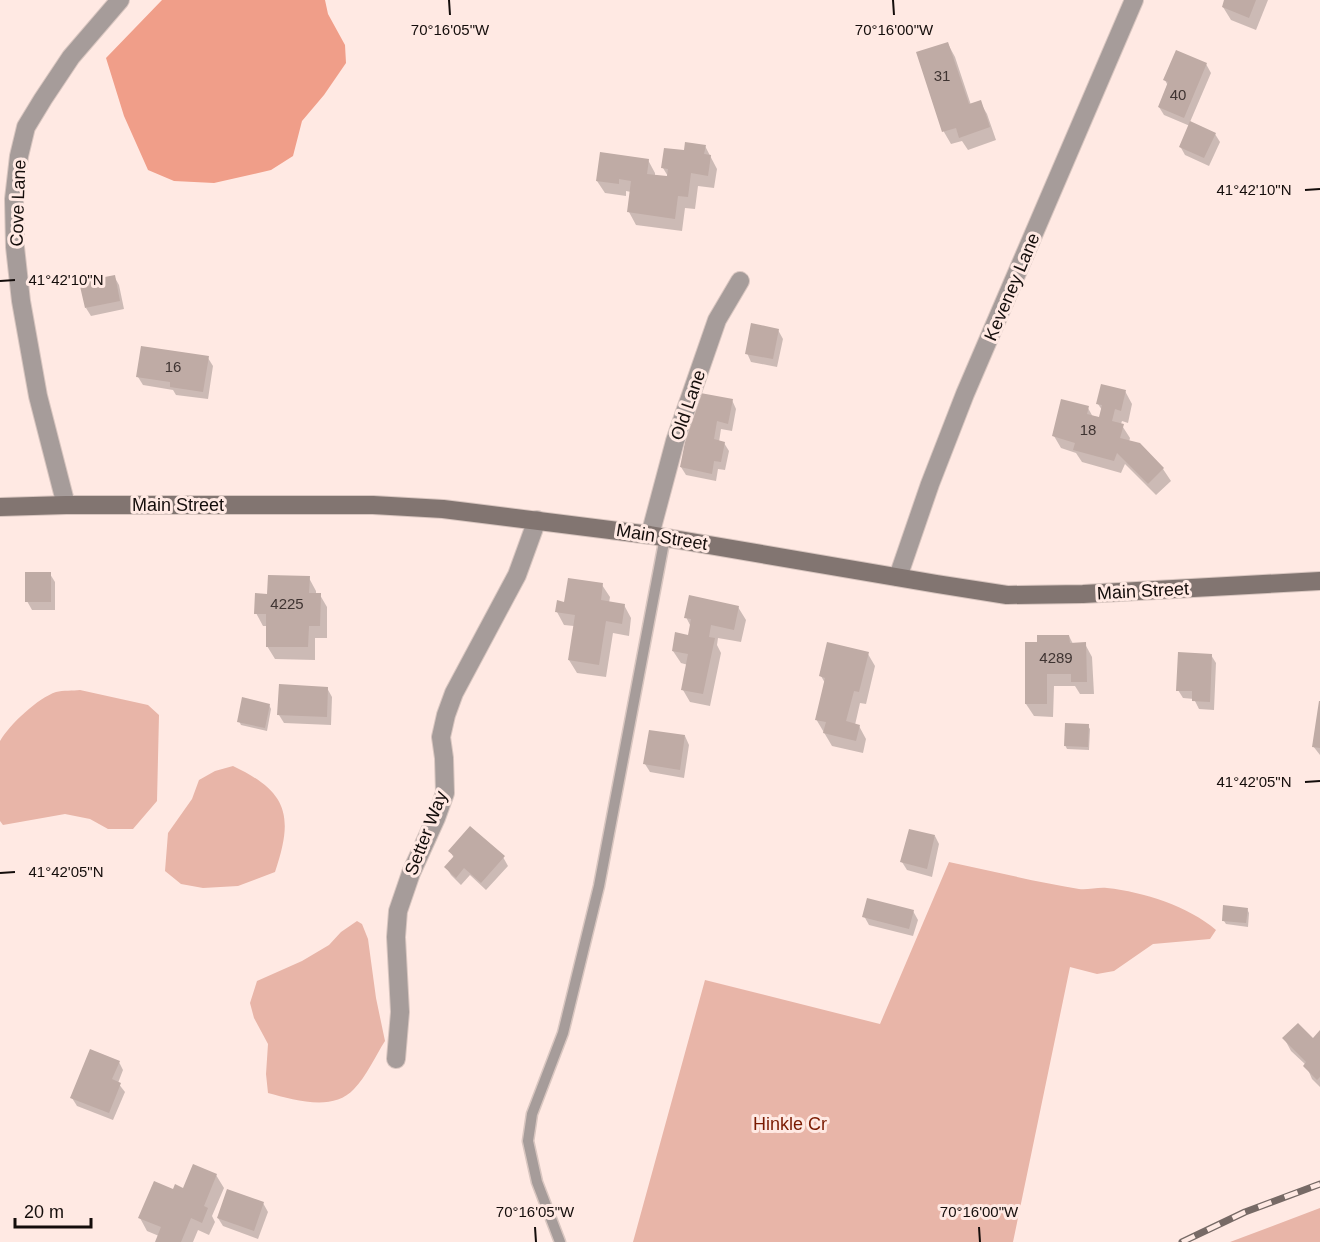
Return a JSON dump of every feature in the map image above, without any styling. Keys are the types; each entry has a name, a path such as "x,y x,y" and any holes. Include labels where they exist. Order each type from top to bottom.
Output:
{"main road":[{"name":"Main Street","path":"0,507 373,505 443,509 657,536 1007,595 1320,581"}],"street":[{"name":"Cove Lane","path":"66,505 38,396 21,301 15,247 14,199 19,156 26,127 71,57 120,0"},
{"name":"Keveney Lane","path":"898,578 930,484 965,394 1134,0"},
{"name":"Old Lane","path":"657,536 675,441 717,320 740,281"},
{"name":"Setter Way","path":"396,1059 400,1012 396,937 398,911 444,793 444,758 441,737 446,715 454,693 518,575 537,520"}],"lane":[{"path":"560,1242 537,1182 528,1141 532,1114 564,1033 599,886 657,536"}],"green space":[{"path":"80,690 148,705 159,715 157,801 133,829 108,829 90,819 65,814 3,825 0,821 0,741 17,720 41,700 56,692"},
{"path":"233,766 265,786 282,808 285,821 284,835 275,872 238,886 203,888 181,884 165,871 168,833 192,799 199,780 215,771"},
{"name":"Hinkle Cr","path":"949,862 1079,889 1107,888 1136,893 1179,907 1205,921 1216,930 1210,939 1153,944 1114,971 1097,974 1070,967 1013,1242 633,1242 705,980 880,1024"},
{"path":"357,921 362,924 368,939 376,998 385,1041 354,1089 336,1100 302,1101 268,1093 266,1074 268,1044 254,1018 250,1003 257,981 302,961 329,945 341,932"},
{"path":"1320,1208 1320,1242 1230,1242"}],"shaded area":[{"path":"162,0 325,0 328,14 345,45 346,63 324,95 302,121 293,156 271,170 214,183 174,181 148,170 124,116 106,58"}],"building":[{"path":"1224,0 1256,0 1249,18 1222,7"},
{"path":"948,42 969,104 981,100 990,127 959,138 956,128 942,132 916,52"},
{"path":"1176,50 1207,63 1184,118 1158,107 1168,82 1163,80"},
{"path":"1190,121 1216,133 1204,158 1179,147"},
{"path":"685,142 706,145 704,154 711,155 708,176 691,173 688,197 678,196 675,219 627,212 631,181 619,179 619,184 596,181 600,152 649,159 647,174 667,176 668,169 661,168 664,148 684,150"},
{"path":"115,275 120,301 85,308 79,282"},
{"path":"751,323 779,329 773,359 745,354"},
{"path":"141,346 209,356 203,392 170,387 170,382 136,377"},
{"path":"1101,384 1126,390 1121,411 1115,409 1112,421 1124,424 1120,438 1140,443 1164,468 1148,484 1117,453 1114,461 1073,450 1075,443 1052,436 1061,399 1089,406 1087,414 1099,417 1102,405 1096,404"},
{"path":"695,392 733,399 728,424 717,421 714,439 725,442 721,462 714,461 712,474 680,467"},
{"path":"25,572 51,572 51,602 25,602"},
{"path":"268,575 310,576 309,593 321,593 320,626 309,626 308,647 266,647 266,614 254,614 255,593 267,594"},
{"path":"568,578 603,583 601,600 625,604 622,624 606,621 599,665 568,660 575,615 555,612 557,600 564,602"},
{"path":"689,595 739,606 734,630 711,625 709,637 715,638 703,694 681,690 688,654 672,651 675,632 688,635 691,619 684,618"},
{"path":"1037,635 1069,635 1070,643 1086,642 1087,682 1071,682 1071,674 1047,674 1047,704 1025,704 1025,642 1037,642"},
{"path":"827,642 869,652 859,692 854,691 846,721 860,725 856,741 823,733 826,722 815,720 825,678 819,676"},
{"path":"1178,652 1212,654 1210,702 1192,701 1192,691 1176,691"},
{"path":"279,684 328,687 327,717 277,715"},
{"path":"242,697 270,704 265,728 237,722"},
{"path":"1320,701 1320,748 1312,747"},
{"path":"1065,723 1089,724 1088,747 1064,746"},
{"path":"649,730 685,735 680,770 643,764"},
{"path":"470,826 505,856 481,883 464,868 456,878 444,867 454,856 448,851"},
{"path":"909,829 935,835 927,869 900,862"},
{"path":"867,898 914,910 909,929 862,917"},
{"path":"1223,905 1248,908 1246,923 1222,921"},
{"path":"1298,1023 1313,1038 1320,1030 1320,1077 1317,1080 1303,1066 1306,1062 1282,1038"},
{"path":"90,1049 120,1061 112,1079 121,1083 109,1113 70,1098"},
{"path":"193,1164 217,1174 204,1206 208,1208 202,1223 191,1218 181,1242 155,1242 161,1227 138,1218 154,1181 173,1189 175,1184 183,1188"},
{"path":"227,1189 264,1202 254,1231 217,1218"}],"railway":[{"path":"1182,1242 1245,1212 1320,1184"}]}
